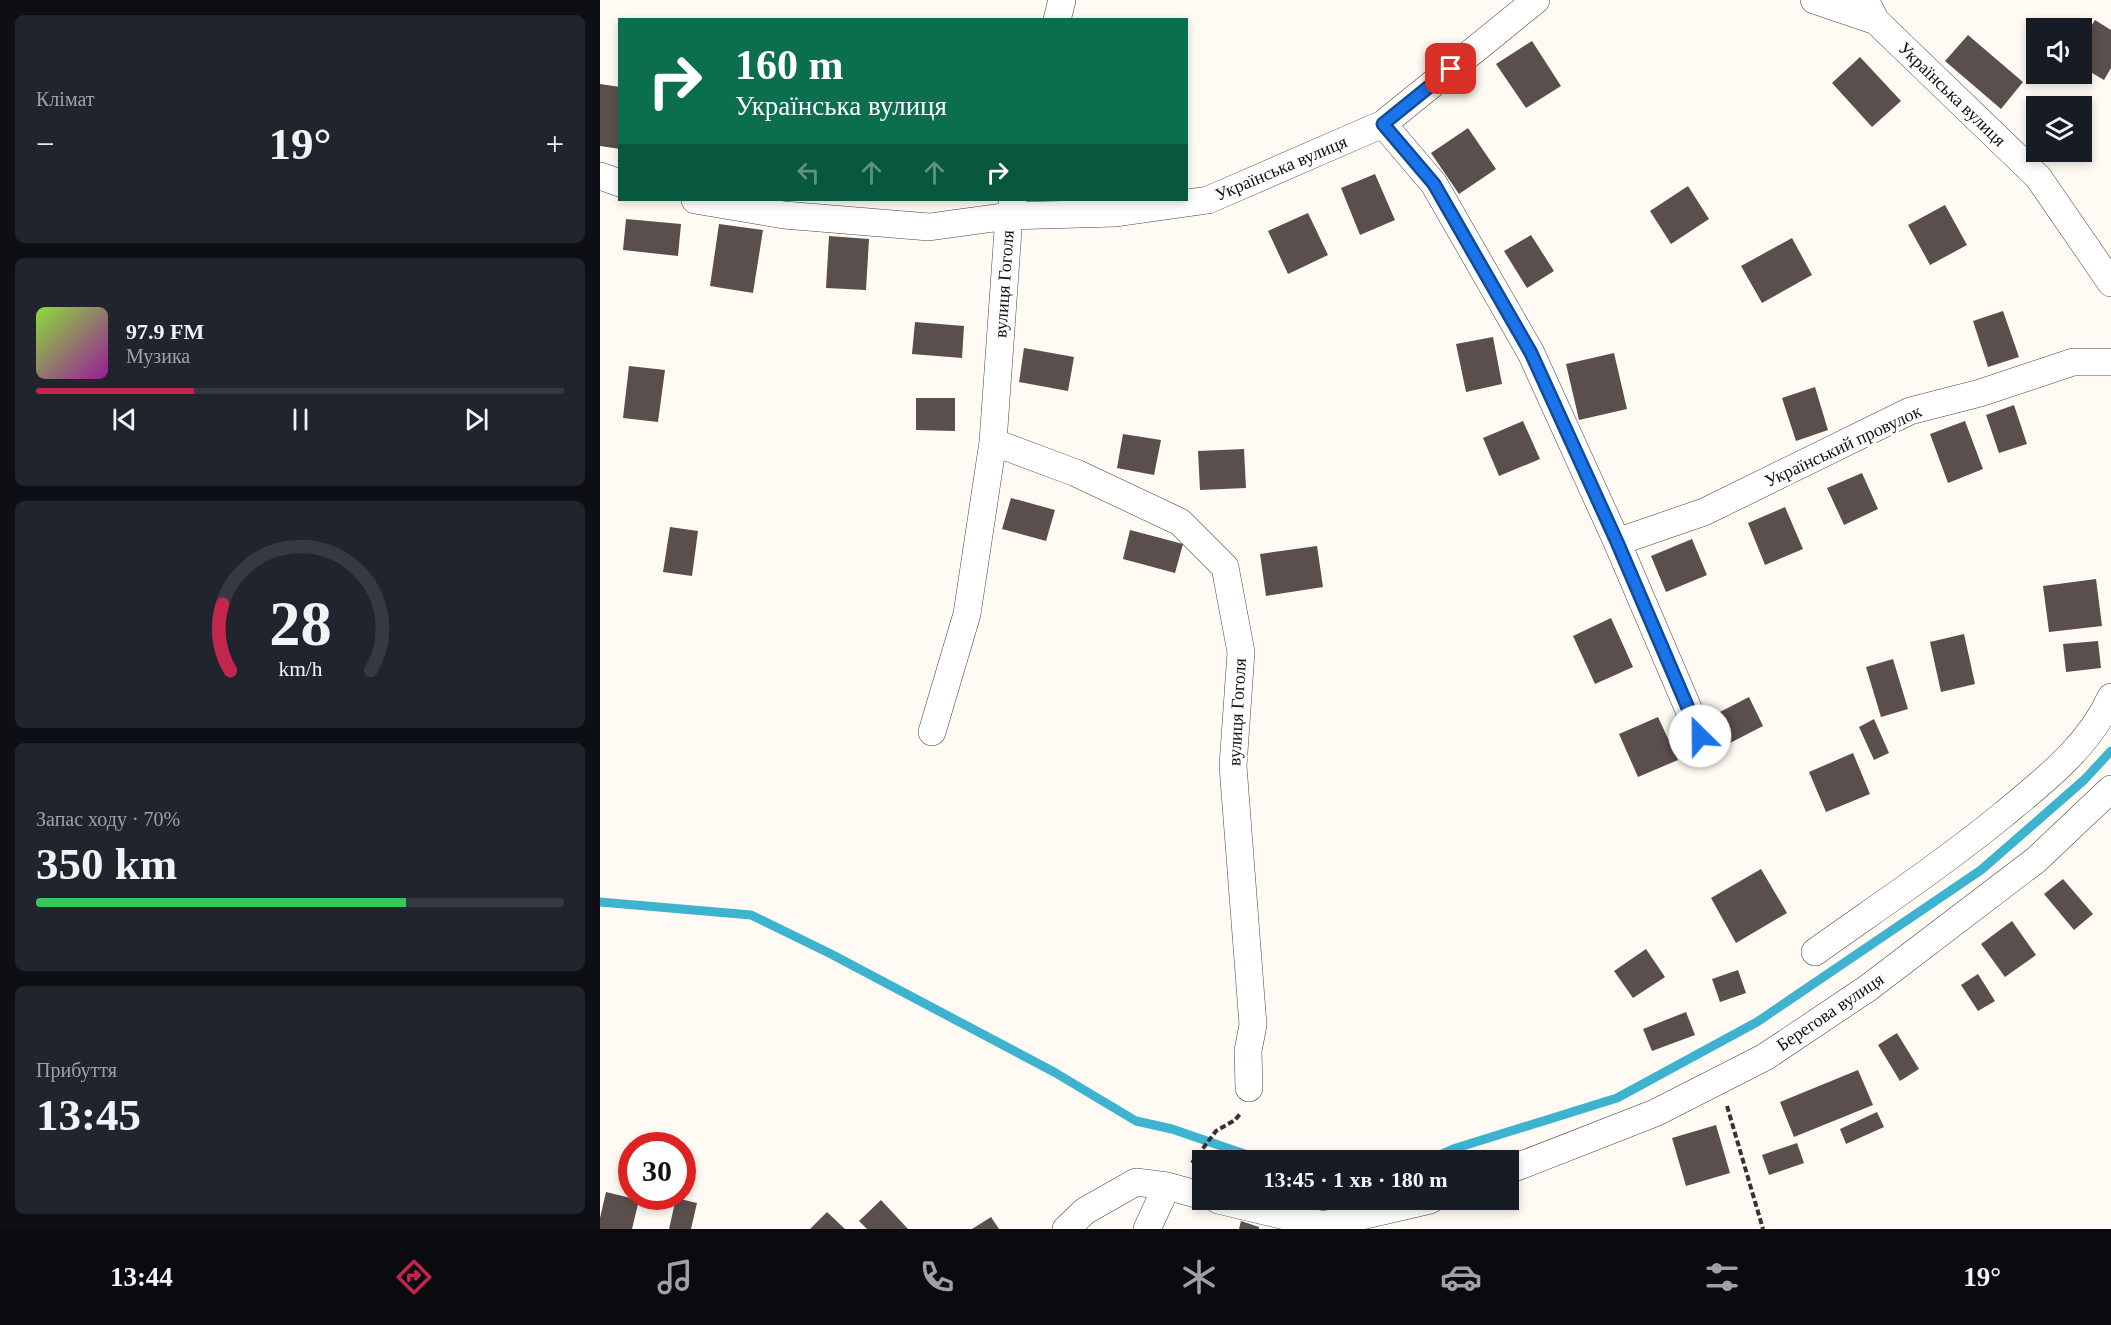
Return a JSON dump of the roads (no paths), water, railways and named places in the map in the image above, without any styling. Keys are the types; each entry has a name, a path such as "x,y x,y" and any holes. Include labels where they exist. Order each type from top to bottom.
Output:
{"street":[{"path":"1058,18 1062,0"},
{"name":"Українська вулиця","path":"701,201 784,215 929,227 1011,208 1116,213 1208,200 1383,124 1536,0"},
{"name":"Українська вулиця","path":"1814,0 1871,10 2038,177 2111,283"},
{"path":"1383,124 1434,184 1531,353 1617,542 1700,736"},
{"path":"600,176 618,182"},
{"name":"вулиця Гоголя","path":"932,732 967,614 993,442 1011,208"},
{"name":"Український провулок","path":"1617,542 1704,512 1910,411 1980,393 2073,363 2111,362"},
{"name":"вулиця Гоголя","path":"993,442 1076,473 1180,522 1225,567 1240,652 1233,766 1253,1025 1248,1051 1249,1089"},
{"path":"1815,952 1960,850 2055,772 2101,718 2111,697"},
{"name":"Берегова вулиця","path":"1519,1166 1655,1113 1765,1057 1868,988 2036,860 2111,789"},
{"path":"1066,1229 1085,1211 1136,1182 1167,1186 1192,1193"},
{"path":"1147,1229 1167,1186"},
{"path":"1252,1210 1323,1225 1387,1210"}],"waterway":[{"path":"1451,1150 1617,1098 1757,1022 1981,870 2084,780 2111,751"},
{"path":"600,902 751,915 831,954 1054,1072 1136,1121 1172,1129 1233,1150"}]}
